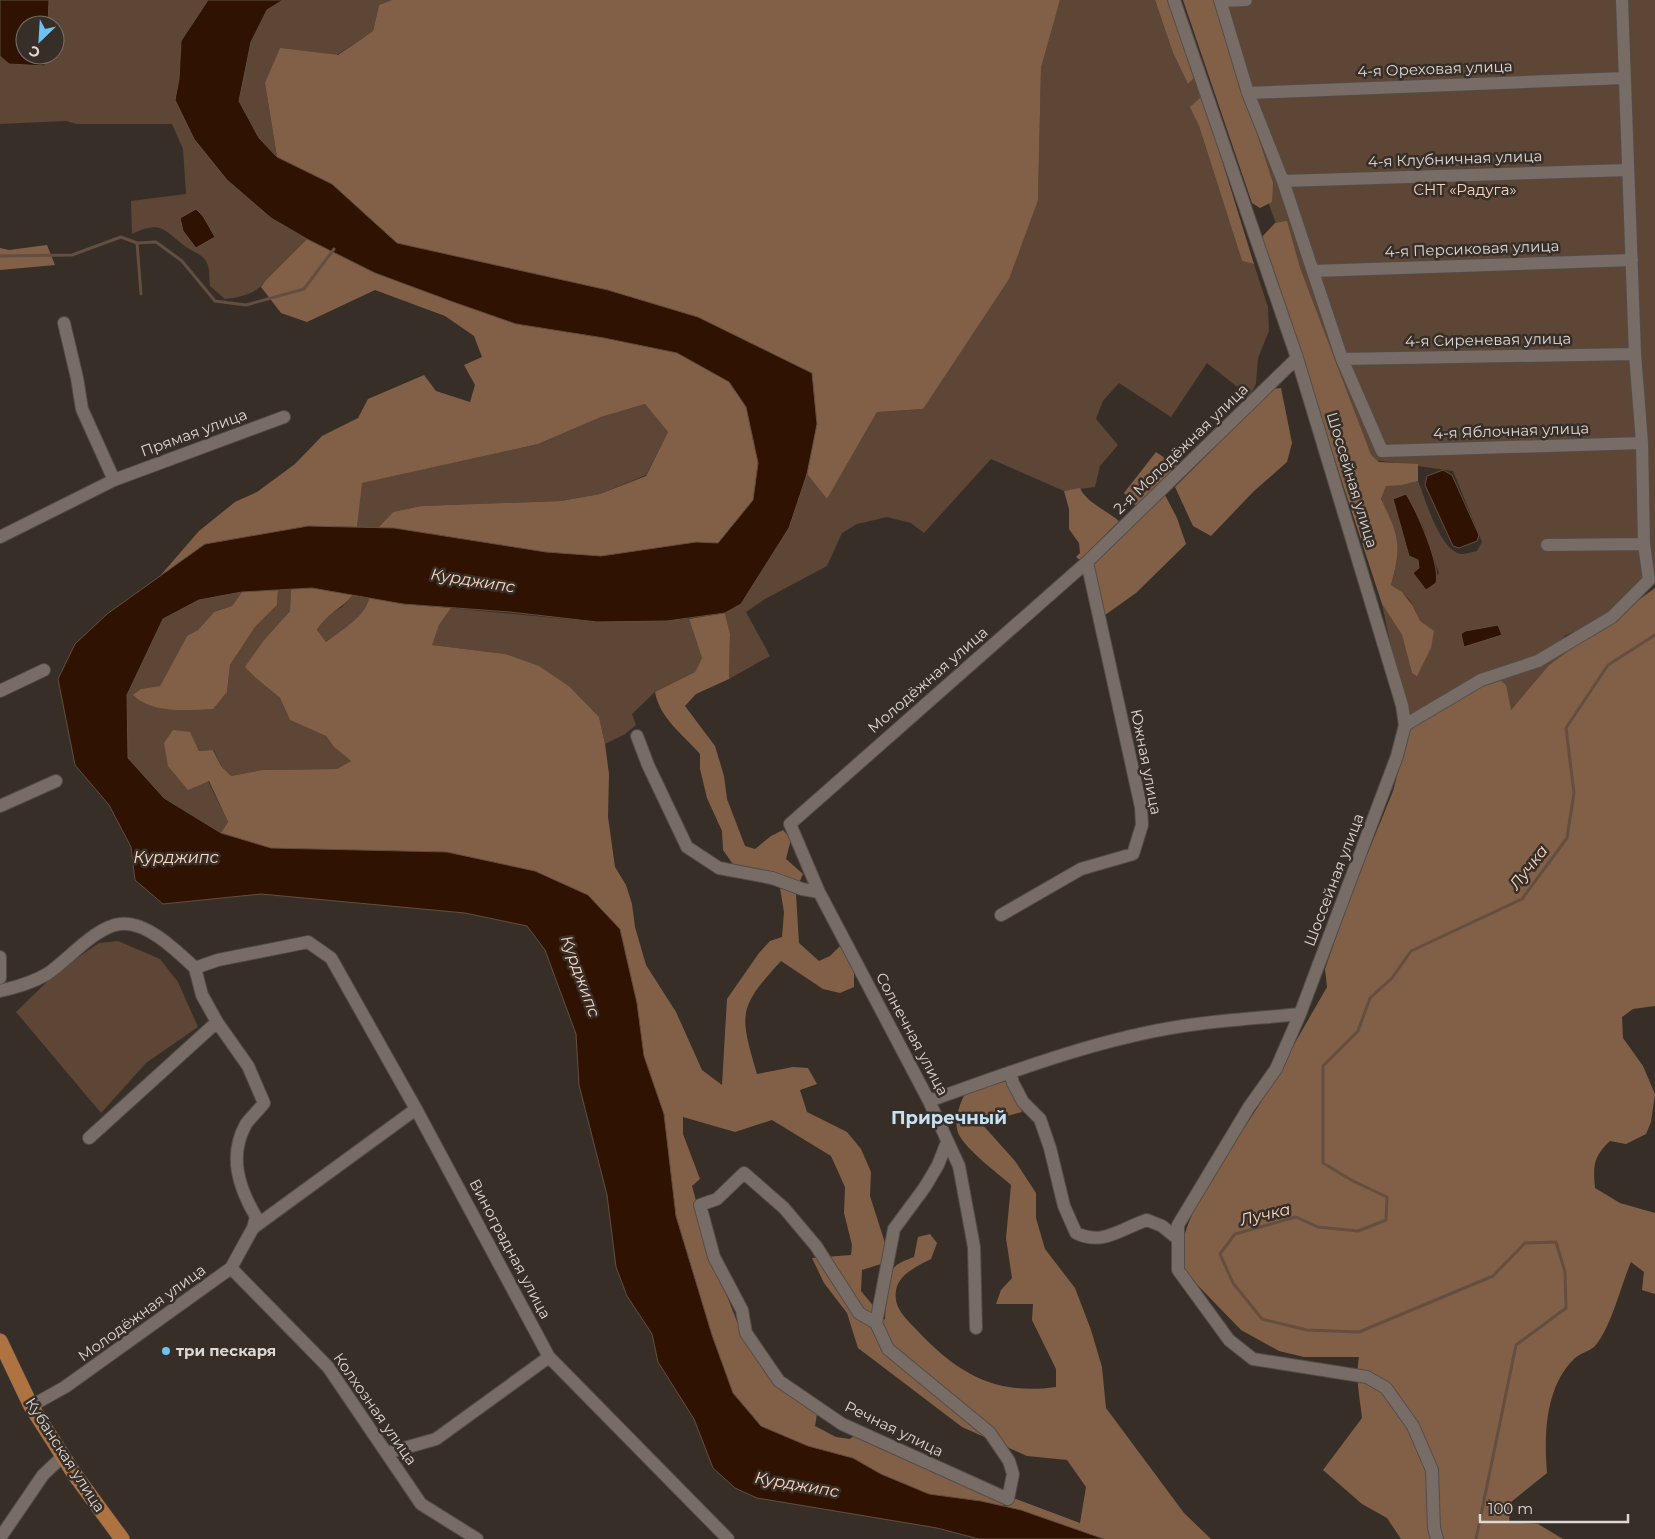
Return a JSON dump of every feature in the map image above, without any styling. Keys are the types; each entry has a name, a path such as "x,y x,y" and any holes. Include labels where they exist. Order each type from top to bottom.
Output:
{"main road":[{"name":"Кубанская улица","path":"0,1341 31,1406 63,1456 122,1539"}],"street":[{"name":"Шоссейная улица","path":"1174,0 1297,358 1402,705 1404,725 1397,756 1371,830 1300,1014 1276,1069 1248,1107 1178,1225 1178,1270 1229,1340 1253,1359 1262,1362 1368,1377 1386,1388 1413,1426 1432,1470 1434,1528 1437,1539"},
{"path":"1246,0 1220,0 1248,93 1283,182 1342,359"},
{"path":"1404,725 1481,680 1538,661 1612,617 1649,580 1644,544 1642,443 1635,354 1622,0"},
{"name":"4-я Ореховая улица","path":"1248,93 1624,78"},
{"name":"4-я Клубничная улица","path":"1283,182 1628,170"},
{"name":"4-я Персиковая улица","path":"1313,271 1632,260"},
{"path":"64,324 77,378 82,409 114,480"},
{"name":"4-я Сиреневая улица","path":"1342,359 1635,354"},
{"name":"2-я Молодёжная улица","path":"1087,562 1297,358"},
{"name":"4-я Яблочная улица","path":"1342,359 1382,451 1642,443"},
{"name":"Прямая улица","path":"0,537 114,480 284,418"},
{"path":"1547,545 1644,544"},
{"name":"Молодёжная улица","path":"790,824 1087,562"},
{"name":"Южная улица","path":"1001,915 1082,869 1133,854 1142,825 1141,808 1087,562"},
{"path":"0,691 44,670"},
{"path":"637,736 648,765 687,847 719,868 772,878 802,889 819,892"},
{"path":"0,806 56,782"},
{"name":"Солнечная улица","path":"790,824 819,892 929,1101 959,1166 974,1247 976,1328"},
{"path":"0,991 26,984 47,974 102,931 121,924 143,928 163,939 195,968 202,995 217,1022 248,1066 264,1103 246,1124 236,1154 237,1177 244,1197 256,1217 254,1228"},
{"name":"Виноградная улица","path":"195,968 218,960 308,942 331,958 416,1109 550,1357 728,1539"},
{"path":"0,957 0,978"},
{"path":"929,1101 1010,1072 1108,1043 1182,1026 1300,1014"},
{"path":"89,1138 217,1022"},
{"path":"1010,1072 1013,1083 1023,1102 1040,1119 1050,1148 1064,1206 1076,1233 1087,1238 1104,1238 1146,1220 1162,1226 1178,1239"},
{"name":"Молодёжная улица","path":"31,1406 65,1387 231,1268 254,1228 416,1109"},
{"path":"876,1323 894,1229 925,1187 938,1165 947,1142"},
{"name":"Речная улица","path":"744,1173 784,1208 816,1246 859,1313 876,1323 888,1349 990,1433 1009,1461 1013,1474 1008,1499 842,1424 779,1381 746,1333 742,1310 714,1257 700,1205 717,1199 744,1173"},
{"name":"Колхозная улица","path":"231,1268 328,1367 421,1504 477,1539"},
{"path":"387,1453 436,1439 550,1357"},
{"path":"0,1538 43,1475 63,1456"}],"green space":[{"path":"49,0 208,0 181,41 179,79 175,100 271,218 307,239 258,289 242,296 225,299 210,286 209,268 200,255 167,232 156,227 132,234 131,201 186,194 183,149 172,124 77,124 66,121 0,124 0,56 9,64 15,65 65,65 65,15 48,15"},
{"path":"283,0 392,0 379,5 373,31 337,55 265,83 277,157 259,138 239,101 251,42 267,10"},
{"path":"1060,0 1155,0 1173,53 1188,84 1194,78 1202,96 1191,107 1199,126 1242,261 1254,264 1268,307 1269,331 1258,358 1256,384 1249,396 1207,363 1171,417 1119,383 1103,401 1096,419 1118,445 1100,466 1095,487 1064,491 991,459 924,533 911,523 887,517 857,524 842,533 827,566 765,599 746,612 770,656 729,679 730,634 725,613 741,604 789,528 807,474 827,499 877,412 923,409 1038,200 1041,68"},
{"name":"СНТ «Радуга»","path":"1206,0 1655,0 1655,573 1602,620 1564,636 1567,640 1406,718 1382,604 1402,635 1412,672 1417,646 1418,623 1412,603 1391,585 1397,550 1395,532 1381,499 1386,485 1402,485 1418,481 1434,523 1446,544 1453,551 1461,554 1477,551 1482,542 1453,471 1360,458 1262,185","holes":["1406,494 1423,526 1439,573 1426,590 1413,573 1419,568"]},
{"path":"645,404 668,432 646,475 600,494 561,501 421,506 393,512 378,528 357,527 361,483 538,444 601,417"},
{"path":"291,589 290,611 264,640 257,679 280,698 290,720 326,736 334,747 351,761 337,769 262,770 231,776 221,766 214,750 199,751 190,733 208,781 228,822 221,833 164,798 128,758 127,695 163,619 198,600 242,592 232,606 214,612 198,630 187,636 160,686 141,689 227,692 230,665 255,627 277,605 278,590"},
{"path":"353,595 369,598 367,605 352,623 326,642 317,631 325,617 342,607"},
{"path":"451,608 597,622 689,619 702,658 695,672 655,692 632,714 636,725 625,734 605,744 599,717 570,687 505,654 431,645 439,625"},
{"path":"1580,644 1549,665 1510,711 1506,686 1499,679"},
{"path":"118,941 160,959 178,982 198,1027 146,1063 101,1113 16,1012 57,972 99,943"}],"shaded area":[{"path":"392,0 1060,0 1041,68 1038,200 1009,279 923,409 877,412 827,499 807,474 817,424 608,290 397,243 332,184 277,157 265,83 280,48 338,55 373,31 379,5"},
{"path":"1155,0 1168,0 1194,78 1188,84 1173,53"},
{"path":"1183,0 1214,0 1273,183 1272,202 1260,208 1252,203"},
{"path":"1202,96 1254,264 1242,261 1199,126 1190,107"},
{"path":"1287,221 1300,268 1371,455 1379,462 1418,464 1418,481 1386,486 1381,499 1392,522 1397,541 1397,560 1391,585 1402,592 1413,606 1420,621 1434,631 1431,648 1417,676 1412,673 1402,635 1382,604 1262,237 1275,223"},
{"path":"307,239 375,273 516,324 604,338 677,353 729,382 746,407 758,463 753,500 719,543 689,544 616,555 573,556 545,553 434,534 378,528 393,512 421,506 561,501 600,494 646,476 668,432 645,404 601,417 538,444 362,483 357,527 308,526 205,544 160,576 199,531 235,502 257,492 295,464 322,436 358,418 368,399 424,375 436,391 470,402 475,385 464,365 482,357 474,336 445,316 375,290 307,322 281,313 261,287"},
{"path":"47,245 55,265 0,270 0,248 9,250"},
{"path":"1281,388 1292,443 1287,462 1254,491 1211,536 1193,526 1175,487 1273,389"},
{"path":"1156,452 1178,467 1137,507 1124,493"},
{"path":"1080,488 1087,498 1119,521 1080,560 1076,557 1080,553 1079,543 1069,529 1069,509 1064,491"},
{"path":"1165,495 1177,518 1186,544 1136,593 1105,615 1092,563"},
{"path":"312,588 353,595 325,619 317,630 326,642 358,617 367,605 369,598 403,604 451,608 439,625 432,645 505,654 539,666 570,687 599,717 609,774 608,817 615,867 626,885 646,965 676,1012 702,1070 722,1085 727,999 759,953 770,941 782,937 784,912 780,888 796,894 799,943 819,961 830,956 841,945 854,969 854,987 840,993 823,989 781,961 750,1001 746,1012 745,1024 747,1037 757,1074 793,1067 808,1068 817,1084 800,1090 807,1112 847,1132 861,1149 871,1172 870,1196 885,1243 881,1264 862,1270 861,1291 885,1320 888,1286 893,1269 900,1263 914,1257 918,1237 930,1234 937,1243 931,1259 909,1271 900,1280 896,1291 896,1302 904,1316 945,1357 977,1377 1013,1388 1056,1387 1056,1369 1032,1320 1033,1304 996,1304 1001,1290 1012,1278 1006,1238 1011,1185 964,1143 957,1129 959,1110 966,1092 1007,1081 1022,1112 981,1123 1015,1161 1036,1193 1036,1218 1045,1249 1075,1288 1091,1330 1102,1367 1106,1408 1184,1513 1211,1539 1104,1539 1007,1507 1011,1497 1080,1523 1086,1487 1067,1460 1027,1456 962,1427 858,1348 847,1313 824,1283 812,1258 851,1255 852,1245 844,1213 845,1187 831,1156 772,1120 735,1132 683,1117 683,1134 700,1179 692,1186 711,1256 742,1334 817,1414 815,1426 836,1437 850,1439 855,1435 1006,1500 1003,1506 929,1494 881,1474 853,1458 808,1446 761,1426 733,1393 712,1335 676,1216 664,1114 644,1056 637,1003 620,929 447,852 271,848 221,833 228,822 209,781 188,790 168,766 164,743 173,730 190,732 199,751 213,750 221,766 231,776 262,770 337,769 351,761 334,747 326,736 290,720 280,698 245,667 264,640 290,611 291,589"},
{"path":"1655,588 1655,1006 1633,1009 1622,1017 1623,1038 1643,1066 1655,1094 1651,1122 1646,1134 1626,1144 1610,1141 1597,1157 1594,1174 1595,1188 1620,1203 1655,1213 1655,1294 1642,1290 1644,1272 1631,1262 1611,1318 1601,1338 1593,1348 1575,1358 1565,1369 1552,1397 1547,1427 1547,1473 1511,1502 1509,1522 1538,1524 1563,1539 1401,1539 1387,1518 1362,1504 1323,1470 1362,1418 1358,1380 1359,1357 1304,1357 1279,1351 1241,1330 1182,1269 1179,1253 1199,1197 1261,1102 1327,987 1325,969 1350,897 1393,791 1409,731 1423,718 1460,695 1499,679 1506,685 1511,710 1549,665"},
{"path":"278,590 277,605 255,627 230,665 227,692 213,709 171,710 150,705 133,695 141,689 160,686 187,636 198,630 214,612 232,606 242,592"},
{"path":"725,613 730,634 729,679 696,694 685,706 715,746 724,776 727,799 745,846 755,849 771,836 783,830 791,839 786,859 803,874 799,883 735,867 723,850 722,831 707,798 700,769 700,754 667,718 655,692 695,672 702,658 689,619"}],"water":[{"path":"0,0 49,0 48,15 15,15 15,64 9,64 0,56"},
{"name":"Курджипс","path":"208,0 283,0 267,10 251,42 239,101 259,138 277,157 332,184 397,243 608,290 698,317 812,373 817,424 807,474 789,528 741,604 725,613 667,621 597,622 510,612 403,604 312,588 242,592 199,600 163,619 127,695 128,758 164,798 221,833 271,848 447,852 535,871 588,895 620,929 637,1003 644,1056 664,1114 676,1216 712,1335 733,1393 761,1426 808,1446 853,1458 881,1474 929,1494 981,1501 1021,1510 1104,1539 979,1539 937,1528 757,1498 735,1488 713,1468 694,1419 658,1362 652,1334 627,1296 616,1267 607,1195 579,1085 576,1034 545,950 527,926 465,913 261,894 163,904 135,880 131,847 109,805 75,765 58,679 75,644 107,614 205,544 308,526 394,528 546,552 601,556 696,542 718,543 753,500 758,463 746,407 729,382 677,353 604,338 516,324 375,273 307,239 271,218 227,180 194,139 175,100 179,79 181,41"},
{"path":"196,209 203,216 215,237 196,248 183,231 180,218"},
{"path":"1443,470 1452,475 1479,535 1477,541 1459,548 1453,546 1425,485 1427,476"},
{"path":"1406,494 1422,525 1435,564 1436,583 1426,590 1413,573 1419,568 1418,560 1409,556 1393,499"},
{"path":"1498,625 1502,635 1464,647 1461,634 1465,631"}],"waterway":[{"path":"0,256 72,255 121,237 137,243 141,294"},
{"path":"137,243 156,242 182,261 215,301 246,305 304,289 334,249"},
{"name":"Лучка","path":"1476,1539 1516,1345 1566,1308 1565,1272 1556,1242 1525,1243 1493,1276 1359,1332 1307,1330 1262,1319 1233,1283 1220,1254 1235,1234 1296,1217 1318,1227 1358,1231 1386,1220 1387,1197 1353,1181 1323,1163 1323,1066 1358,1031 1370,998 1392,978 1411,951 1522,899 1567,838 1574,793 1566,728 1608,665 1655,635"}],"place":[{"name":"три пескаря","path":"166,1351"}],"district":[{"name":"Приречный","path":"949,1118"}]}
